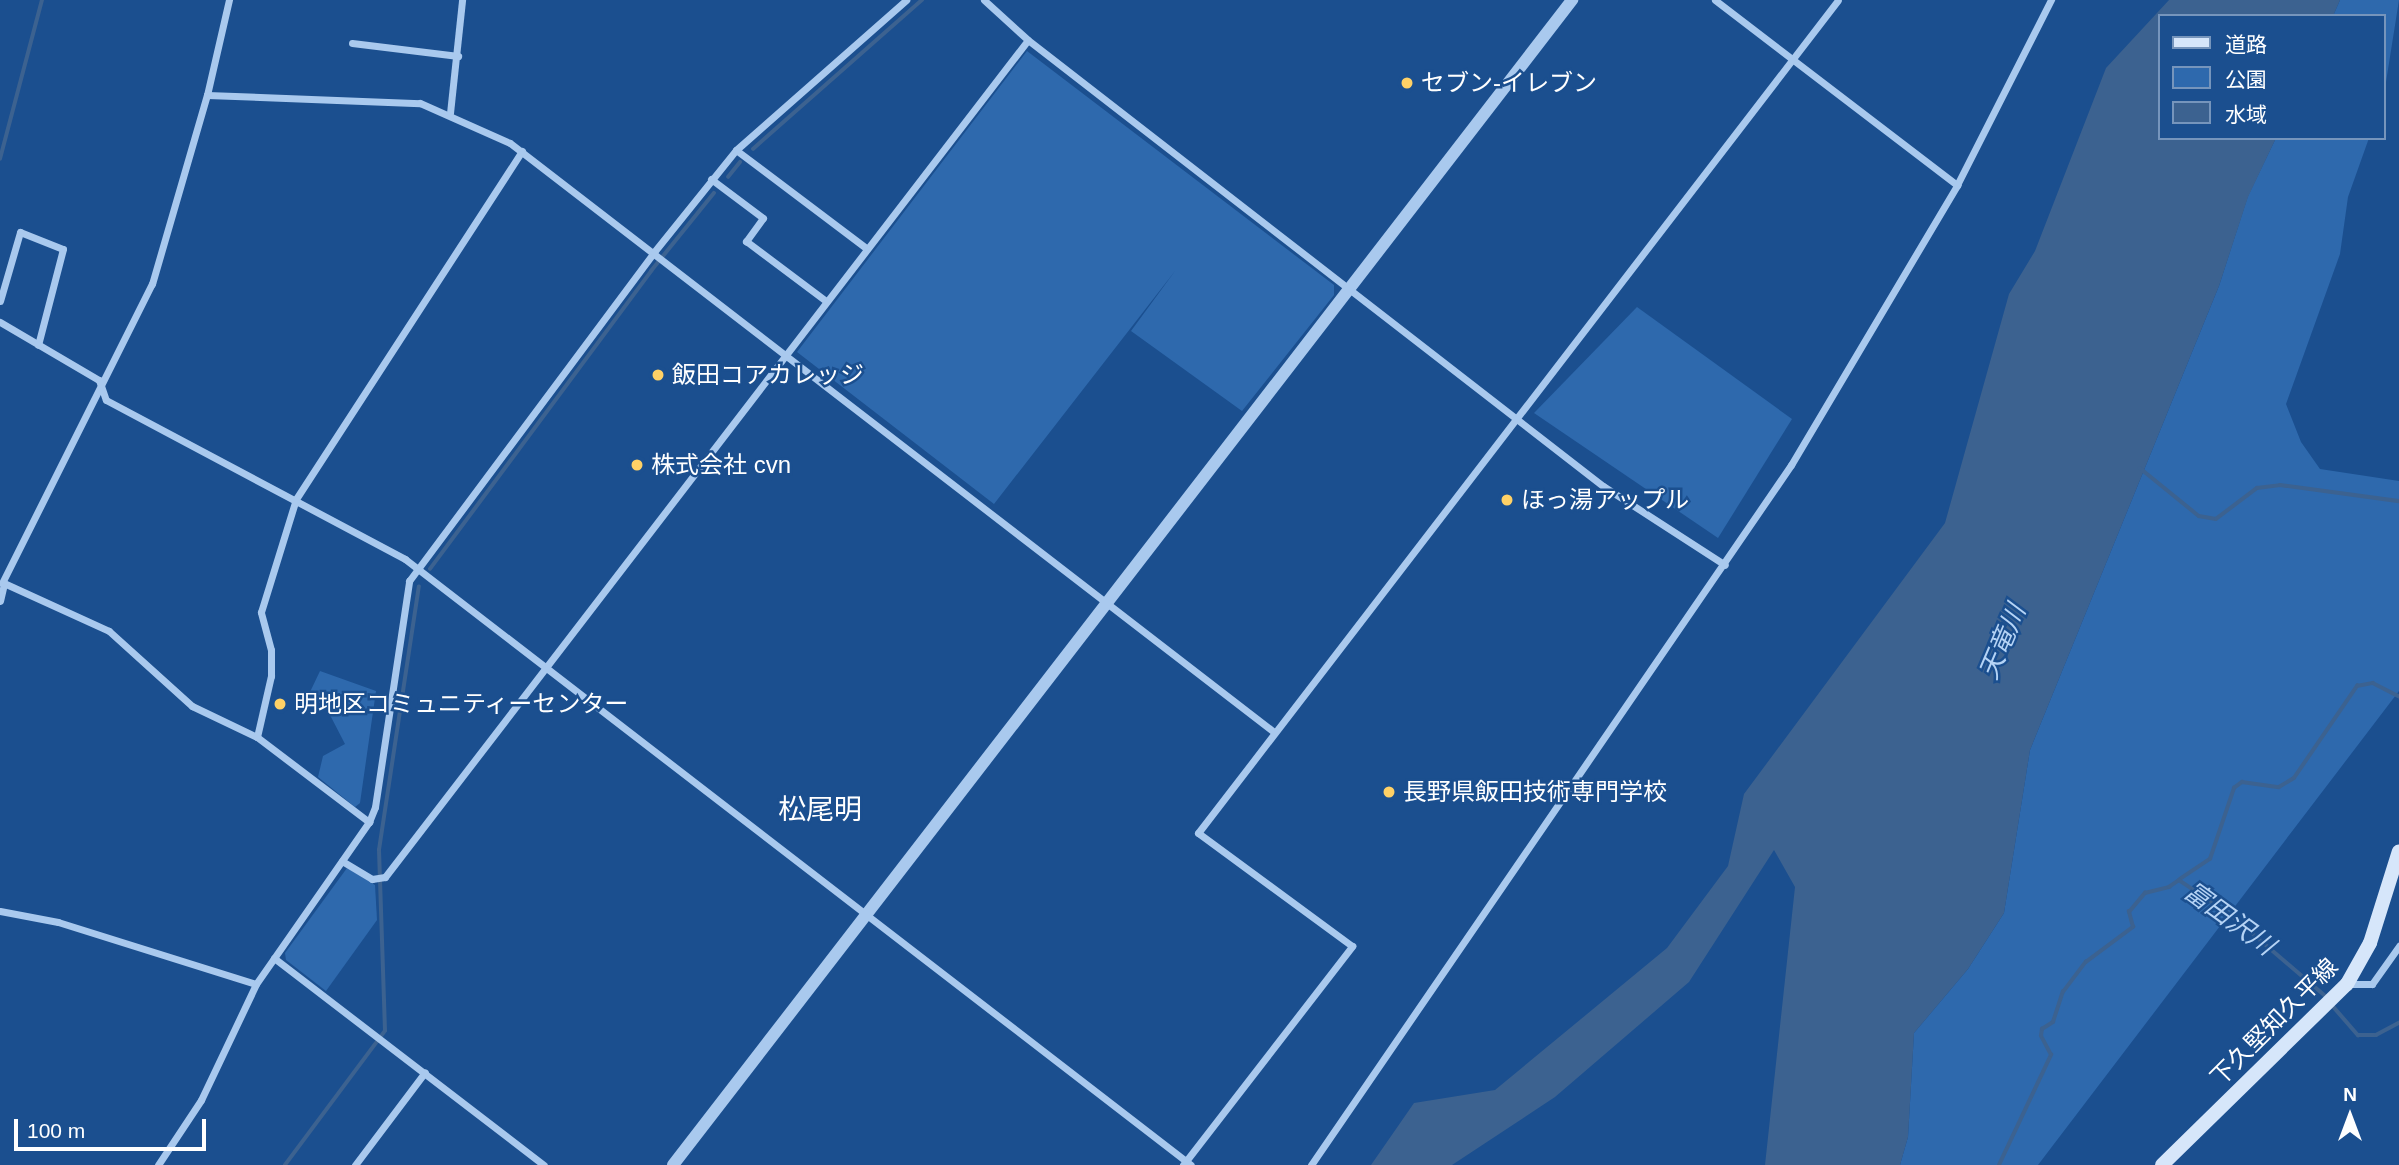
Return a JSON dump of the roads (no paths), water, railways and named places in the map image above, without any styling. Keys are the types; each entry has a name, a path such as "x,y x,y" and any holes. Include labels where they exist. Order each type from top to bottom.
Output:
{"main road":[{"name":"下久堅知久平線","path":"2162,1165 2343,989 2370,943 2399,851"}],"street":[{"path":"0,601 3,583 152,284 207,95 229,0"},
{"path":"450,113 462,0"},
{"path":"159,1165 201,1100 256,984 369,822 375,807 406,594 417,570 659,256 712,179 736,150 906,0"},
{"path":"984,0 1028,40 1603,486 1725,565"},
{"path":"673,1165 1572,0"},
{"path":"1715,0 1957,185"},
{"path":"0,322 99,380 99,392 106,400 364,534 417,570 1186,1164 1352,946 1198,833 1514,417 1838,0"},
{"path":"1311,1165 1725,565 1791,465 1957,185 2051,0"},
{"path":"342,861 372,879 383,878 1028,40"},
{"path":"352,43 458,56"},
{"path":"207,95 420,103 450,113 522,151 1274,732"},
{"path":"736,150 866,248"},
{"path":"257,737 271,676 271,650 261,612 296,499 522,151"},
{"path":"712,179 763,218 746,241 826,301"},
{"path":"0,302 20,232 63,249 38,345"},
{"path":"3,583 109,631 192,706 257,737 369,822"},
{"path":"0,911 58,922 256,984"},
{"path":"2343,989 2372,984 2399,946"},
{"path":"274,958 544,1165"},
{"path":"355,1165 425,1072"}],"water":[{"name":"天竜川","path":"2169,0 2340,0 2334,14 2158,14 2158,140 2275,140 2248,197 2219,286 2030,750 2004,913 1968,969 1914,1033 1908,1137 1900,1165 1765,1165 1795,887 1774,850 1689,982 1555,1097 1452,1165 1371,1165 1414,1103 1495,1090 1667,948 1728,866 1744,794 1945,523 2009,294 2035,251 2106,68"}],"waterway":[{"path":"0,159 42,0"},
{"path":"753,149 922,0"},
{"path":"728,177 740,162"},
{"path":"430,569 651,271 714,193"},
{"path":"2140,468 2199,516 2216,519 2257,488 2280,485 2399,501"},
{"path":"285,1165 385,1031 379,850 419,587"},
{"path":"2180,879 2210,859 2234,788 2242,782 2279,787 2294,778 2357,686 2373,683 2399,696"},
{"name":"富田沢川","path":"1999,1165 2051,1055 2041,1036 2042,1029 2053,1022 2063,992 2086,962 2133,927 2129,912 2145,893 2169,887 2179,880 2231,915 2328,998"},
{"name":"富田沢川","path":"2332,1005 2358,1035 2376,1035 2399,1023"}],"place":[{"name":"セブン-イレブン","path":"1407,83"},
{"name":"飯田コアカレッジ","path":"658,375"},
{"name":"株式会社 cvn","path":"637,465"},
{"name":"ほっ湯アップル","path":"1507,500"},
{"name":"明地区コミュニティーセンター","path":"280,704"},
{"name":"長野県飯田技術専門学校","path":"1389,792"}],"district":[{"name":"松尾明","path":"820,810"}]}
